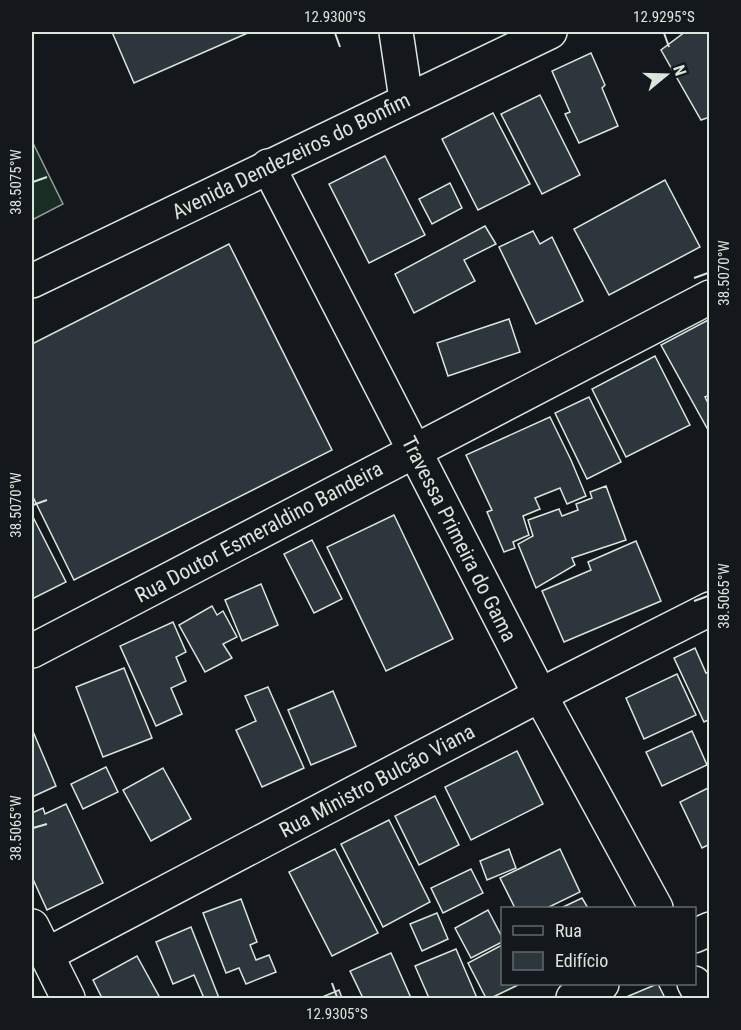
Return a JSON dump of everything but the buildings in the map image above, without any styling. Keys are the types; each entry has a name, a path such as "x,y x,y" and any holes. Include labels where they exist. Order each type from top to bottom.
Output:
{"street":[{"path":"396,32 406,99"},
{"name":"Avenida Dendezeiros do Bonfim","path":"32,281 406,99 550,32"},
{"name":"Travessa Primeira do Gama","path":"268,166 540,695 656,907"},
{"name":"Rua Doutor Esmeraldino Bandeira","path":"32,651 710,297"},
{"name":"Rua Ministro Bulcão Viana","path":"46,955 540,695 710,609"},
{"path":"32,926 68,999"},
{"path":"696,935 710,929"},
{"path":"573,999 600,985"},
{"path":"695,985 702,999"}],"green space":[{"path":"32,141 63,204 32,220"}]}
